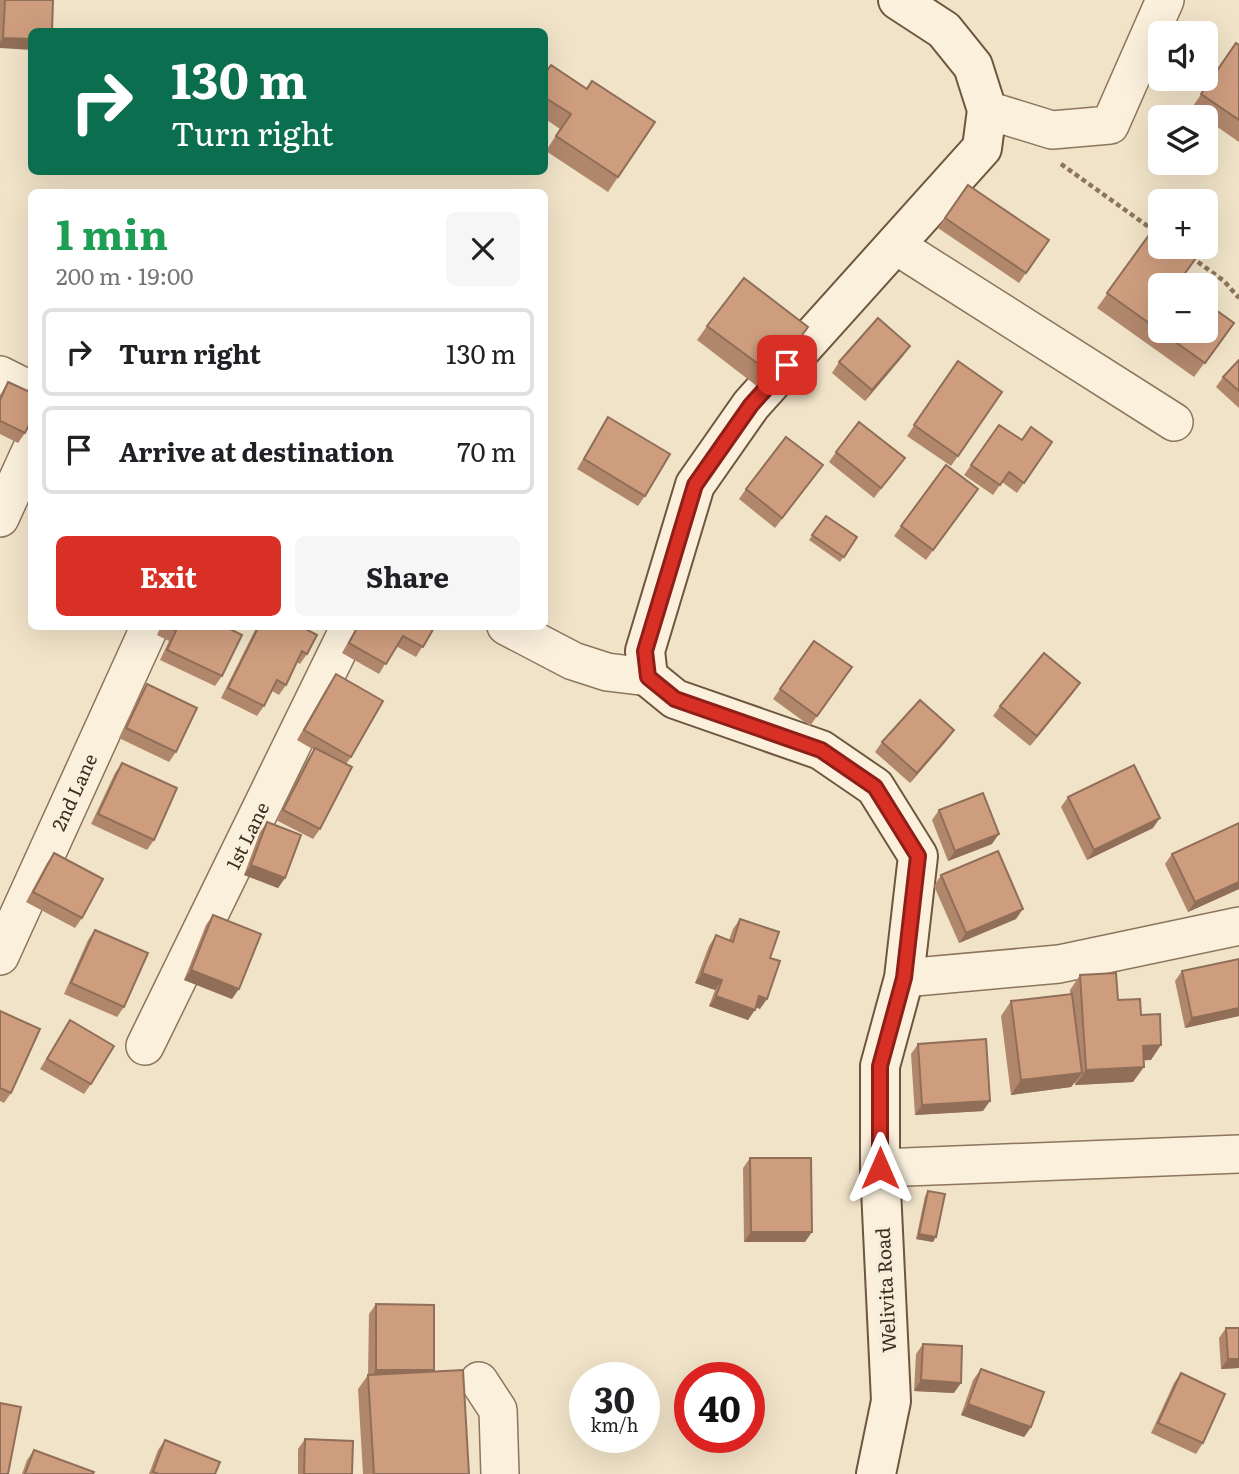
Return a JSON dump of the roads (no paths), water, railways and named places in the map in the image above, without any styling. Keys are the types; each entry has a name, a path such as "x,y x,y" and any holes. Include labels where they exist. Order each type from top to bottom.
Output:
{"street":[{"path":"514,630 573,661 607,671 648,677 645,651 695,485 751,405 982,148 987,110 973,66 944,30 898,0"},
{"path":"987,110 1052,130 1110,125 1165,0"},
{"path":"895,245 1174,422"},
{"path":"0,375 28,389"},
{"path":"0,518 28,456"},
{"name":"2nd Lane","path":"0,956 148,630"},
{"name":"1st Lane","path":"145,1046 348,630"},
{"name":"Welivita Road","path":"648,677 675,699 821,750 875,787 918,856 904,978 880,1066 880,1168 891,1401 876,1474"},
{"path":"904,978 1059,964 1239,926"},
{"path":"880,1168 1239,1154"},
{"path":"479,1381 498,1410 500,1474"}]}
